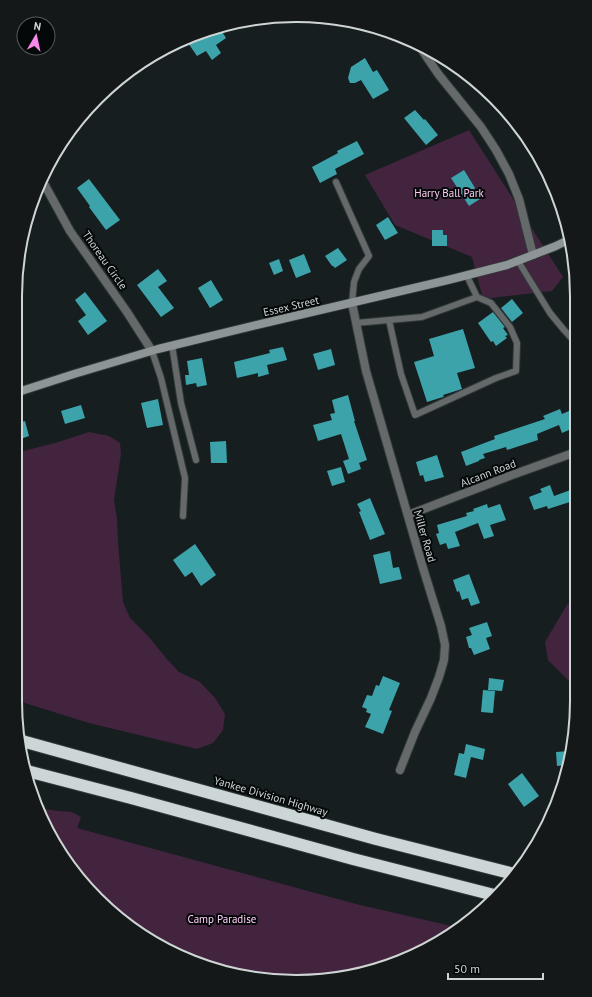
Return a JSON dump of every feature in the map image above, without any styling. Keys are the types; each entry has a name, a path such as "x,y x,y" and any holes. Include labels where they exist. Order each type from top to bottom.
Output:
{"highway":[{"name":"Yankee Division Highway","path":"25,743 376,839 509,873"},
{"path":"31,772 360,861 491,894"}],"main road":[{"name":"Essex Street","path":"22,391 172,345 467,276 507,265 565,242"}],"street":[{"path":"425,55 439,76 481,127 509,174 519,199 533,255"},
{"name":"Thoreau Circle","path":"45,186 70,231 128,312 152,351"},
{"name":"Miller Road","path":"352,303 366,372 441,626 445,646 444,660 439,677 400,770"},
{"name":"Alcann Road","path":"408,515 570,454"}],"lane":[{"path":"336,182 369,256 359,269 354,282 352,303"},
{"path":"518,261 550,313 570,336"},
{"path":"389,320 401,374 416,415 496,378 516,371 517,343 510,327 491,303 477,296 467,276"},
{"path":"356,323 422,318 477,296"},
{"path":"172,345 181,403 196,460"},
{"path":"152,351 161,378 185,478 183,516"}],"green space":[{"path":"487,99 509,123 488,101"},
{"name":"Harry Ball Park","path":"469,130 563,277 552,291 483,299 472,257 395,225 365,175"},
{"path":"89,432 109,436 120,443 121,454 114,500 117,518 123,602 130,618 148,636 179,672 200,682 215,698 225,714 223,730 213,743 197,749 89,723 22,702 22,451"},
{"path":"570,602 570,682 548,660 545,642"},
{"name":"Camp Paradise","path":"44,809 72,812 81,817 77,828 356,904 452,926 417,947 401,954 367,966 332,973 296,975 260,973 225,966 175,947 144,929 115,907 90,882 68,853"}],"building":[{"path":"222,32 226,38 216,45 221,53 212,60 206,51 197,56 189,44"},
{"path":"365,58 373,72 377,70 389,90 373,99 361,80 355,83 350,83 348,78 351,67"},
{"path":"415,110 424,120 425,119 438,135 426,145 404,118"},
{"path":"357,141 364,154 335,169 337,174 320,183 312,167 338,153 337,151"},
{"path":"464,170 480,199 469,206 451,178"},
{"path":"89,179 120,220 106,230 77,188"},
{"path":"388,217 398,233 385,240 376,225"},
{"path":"432,230 443,230 443,235 447,235 447,246 432,246"},
{"path":"338,248 347,260 335,268 325,256"},
{"path":"304,254 311,272 296,278 289,260"},
{"path":"279,259 283,271 274,275 269,263"},
{"path":"158,269 167,281 158,287 174,308 161,317 137,285"},
{"path":"211,280 223,300 210,308 198,288"},
{"path":"85,292 107,321 88,335 78,321 86,315 75,300"},
{"path":"512,299 523,313 512,322 501,308"},
{"path":"493,312 505,327 503,328 508,335 505,336 507,338 496,346 493,341 491,342 478,323"},
{"path":"463,329 475,368 457,373 462,389 443,395 444,397 427,402 414,362 434,356 429,339"},
{"path":"283,347 287,360 267,365 269,374 258,377 258,373 237,378 234,362 270,353 269,350"},
{"path":"331,349 335,365 318,370 313,354"},
{"path":"202,358 207,385 197,387 196,383 186,385 185,375 189,375 187,361"},
{"path":"348,395 354,421 367,460 359,463 361,469 348,474 343,461 349,459 341,434 318,441 313,425 332,420 330,414 335,413 332,400"},
{"path":"158,399 163,425 147,428 141,403"},
{"path":"81,405 85,418 65,424 61,411"},
{"path":"560,409 562,414 570,411 570,430 562,433 559,425 537,434 538,440 507,450 506,447 483,454 485,458 466,466 461,452 495,439 494,436 545,419 543,416"},
{"path":"25,421 29,436 22,438 22,422"},
{"path":"226,441 227,463 211,463 210,442"},
{"path":"437,455 444,477 425,482 423,475 420,476 416,462"},
{"path":"341,467 345,482 332,486 327,471"},
{"path":"550,485 554,496 570,490 570,502 548,509 547,506 534,510 529,497 542,492 540,489"},
{"path":"370,498 385,534 370,540 359,512 361,511 357,504"},
{"path":"487,504 488,508 500,504 506,520 490,525 494,536 484,539 478,523 455,532 460,546 448,549 446,543 440,545 436,534 439,533 437,525 467,516 466,513 474,511 473,509"},
{"path":"195,544 216,575 201,586 192,572 185,577 173,560"},
{"path":"390,551 393,568 399,567 402,579 380,584 373,555"},
{"path":"469,574 480,603 471,606 468,598 462,600 459,591 457,592 453,580"},
{"path":"487,622 492,636 486,638 490,649 474,655 471,648 469,648 466,637 472,635 469,628"},
{"path":"383,676 400,683 389,710 392,711 383,734 365,727 371,714 366,712 367,709 362,707 367,695 372,696 376,685 379,686"},
{"path":"489,678 504,680 502,691 488,690"},
{"path":"483,690 495,691 493,713 481,712"},
{"path":"466,744 485,749 483,760 471,757 466,778 454,775 459,753 464,754"},
{"path":"565,751 562,765 557,766 556,752"},
{"path":"522,773 539,796 524,807 508,784"}]}
